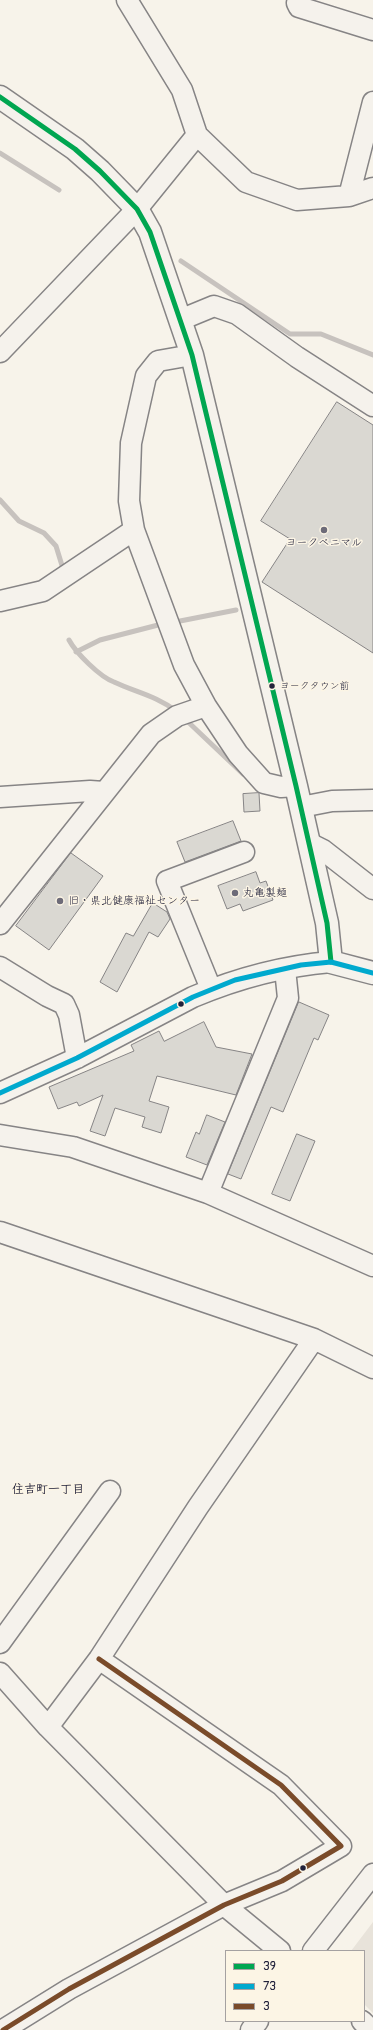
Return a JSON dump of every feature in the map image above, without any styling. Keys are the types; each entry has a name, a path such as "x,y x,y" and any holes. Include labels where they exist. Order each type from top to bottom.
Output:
{"main road":[{"path":"0,97 75,149 113,183 137,209 150,232 192,355 309,843 328,927 331,962 373,972"}],"street":[{"path":"127,0 182,90 197,136 246,182 297,200 349,196 373,188"},
{"path":"298,0 297,3 299,7 373,30"},
{"path":"349,196 373,102"},
{"path":"0,352 137,209 197,136"},
{"path":"180,320 214,306 237,314 297,357 373,406"},
{"path":"192,355 158,361 146,376 131,443 129,502 134,530 184,665 190,711 238,754 264,783 281,787 298,796 332,801 373,800"},
{"path":"0,601 43,591 134,530"},
{"path":"0,924 151,734 190,711"},
{"path":"0,797 90,791 104,792"},
{"path":"309,843 323,850 373,889"},
{"path":"211,990 167,881 244,852"},
{"path":"0,1093 77,1058 193,997 235,980 285,969 331,962"},
{"path":"0,967 47,996 64,1004 69,1015 77,1058"},
{"path":"208,1193 288,998 285,969"},
{"path":"0,1135 73,1148 208,1193 373,1266"},
{"path":"0,1232 314,1339 373,1368"},
{"path":"48,1727 99,1659 198,1507 314,1339"},
{"path":"0,1643 110,1491"},
{"path":"4,2030 69,1989 224,1905 282,1881 341,1846 281,1785 99,1659"},
{"path":"0,1673 48,1727 224,1905 279,1950"},
{"path":"314,1950 373,1874"},
{"path":"250,2030 257,2022"},
{"path":"363,2022 371,2030"}],"shaded area":[{"path":"373,1922 373,2013 365,2005 365,1950 352,1950"}],"building":[{"name":"ヨークベニマル","path":"337,402 373,425 373,653 262,582 290,539 261,521"},
{"path":"259,793 260,811 244,812 243,794"},
{"path":"233,821 241,841 185,862 177,842"},
{"name":"旧・県北健康福祉センター","path":"71,853 103,876 49,950 16,926"},
{"path":"256,872 260,883 266,881 273,900 243,911 240,904 227,909 218,886"},
{"path":"153,903 167,912 170,919 158,937 149,932 117,992 100,982 126,933 133,936"},
{"path":"299,1002 329,1015 318,1040 314,1038 283,1112 271,1107 241,1179 228,1174"},
{"path":"204,1022 216,1047 252,1054 236,1095 157,1076 149,1101 169,1107 161,1133 142,1127 145,1117 115,1108 105,1136 90,1131 103,1095 79,1106 77,1102 58,1109 49,1087 134,1051 131,1045 159,1031 164,1041"},
{"path":"207,1115 225,1122 207,1165 186,1157 196,1132 199,1134"},
{"path":"297,1134 315,1141 290,1201 272,1194"}],"waterway":[{"path":"0,153 59,190"},
{"path":"181,261 290,334 321,334 373,355"},
{"path":"0,500 19,521 44,533 56,546 64,572"},
{"path":"175,622 236,610"},
{"path":"76,652 100,640 162,624"},
{"path":"69,640 83,658 95,670 108,679 161,702 176,711"},
{"path":"185,719 243,774"}],"transit line":[{"name":"39","path":"0,97 75,149 100,171 137,209 150,232 192,355 296,786 327,923 331,962"},
{"name":"73","path":"0,1093 77,1058 193,997 235,980 301,965 331,962 373,973"},
{"name":"3","path":"3,2030 69,1989 224,1905 282,1881 341,1846 281,1785 99,1659"}],"place":[{"name":"ヨークベニマル","path":"324,530"},
{"name":"ヨークタウン前","path":"272,686"},
{"name":"丸亀製麺","path":"235,893"},
{"name":"旧・県北健康福祉センター","path":"60,901"}],"district":[{"name":"住吉町一丁目","path":"48,1490"}]}
